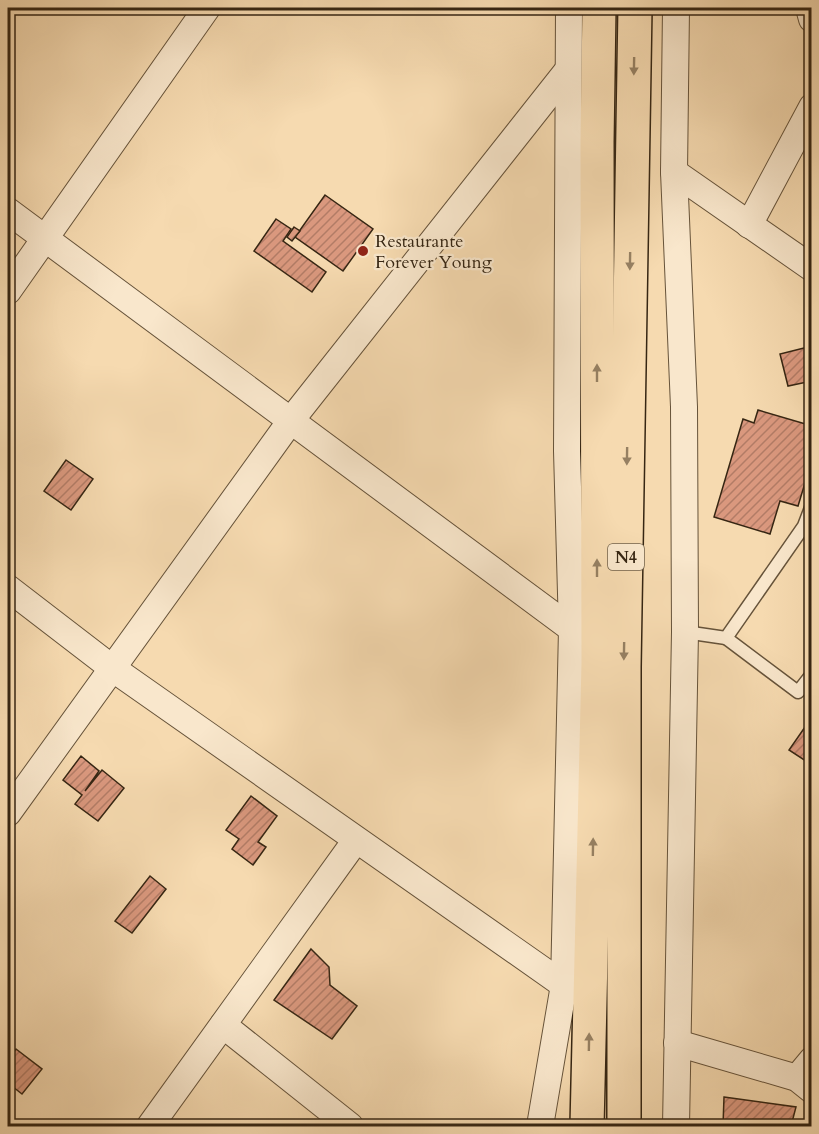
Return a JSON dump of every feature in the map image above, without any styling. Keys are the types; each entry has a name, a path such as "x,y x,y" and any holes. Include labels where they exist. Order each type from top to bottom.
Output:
{"highway":[{"name":"N4","path":"587,1126 598,663 599,8"},
{"name":"N4","path":"624,1126 624,679 635,8"}],"street":[{"path":"8,291 207,8"},
{"path":"540,1126 564,985 572,629 567,451 569,8"},
{"path":"676,8 674,172 684,407 685,632 683,880 676,1126"},
{"path":"809,8 812,19"},
{"path":"8,813 292,419 568,70"},
{"path":"749,225 812,106"},
{"path":"674,172 812,268"},
{"path":"8,211 292,419 572,629"},
{"path":"8,588 112,668 564,985"},
{"path":"150,1126 356,840"},
{"path":"223,1025 350,1126"},
{"path":"677,1043 755,1068 807,1076"}],"lane":[{"path":"726,638 808,529 812,505"},
{"path":"685,632 726,638 798,692 812,674"}],"building":[{"path":"325,195 373,229 343,271 295,237"},
{"path":"276,219 291,229 283,241 326,272 312,292 254,251"},
{"path":"294,227 300,231 292,241 287,237"},
{"path":"812,346 812,381 788,386 780,354"},
{"path":"758,410 809,425 805,438 812,440 812,460 798,506 780,501 770,534 714,517 743,419 754,423"},
{"path":"66,460 93,479 71,510 44,491"},
{"path":"812,717 812,765 789,750"},
{"path":"81,756 99,771 85,791 102,770 124,788 98,821 75,804 82,795 63,780"},
{"path":"251,796 277,816 258,842 266,847 253,865 232,849 239,839 226,830"},
{"path":"150,876 166,889 132,933 115,921"},
{"path":"311,949 329,967 330,985 357,1006 332,1039 274,1000"},
{"path":"16,1049 42,1069 22,1094 8,1083 8,1060"},
{"path":"724,1097 796,1107 791,1126 723,1126"}],"place":[{"name":"Restaurante Forever Young","path":"363,251"}]}
